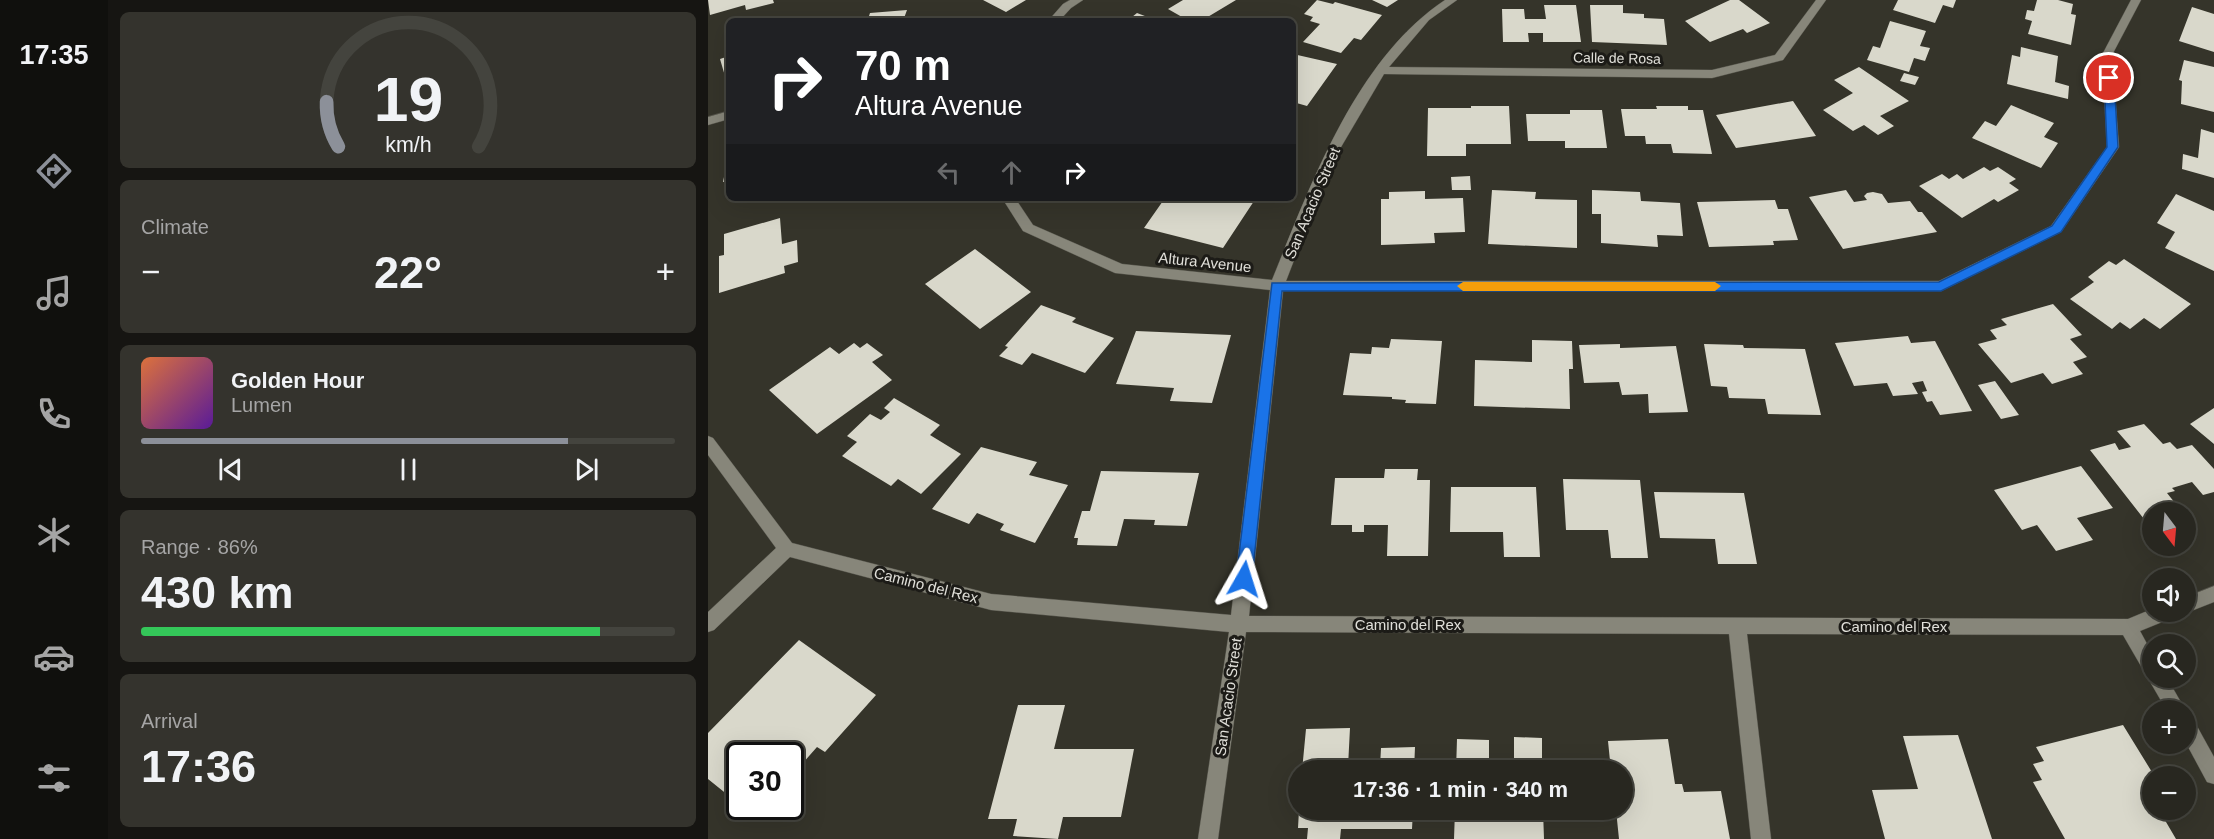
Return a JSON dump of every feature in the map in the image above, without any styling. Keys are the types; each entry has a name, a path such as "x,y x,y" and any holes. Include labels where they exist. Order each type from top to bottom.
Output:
{"street":[{"path":"1056,18 1067,6 1078,0"},
{"name":"San Acacio Street","path":"1208,839 1239,624 1277,286 1325,164 1380,70 1425,18 1452,0"},
{"name":"Calle de Rosa","path":"1380,70 1712,74 1779,58 1821,0"},
{"name":"Altura Avenue","path":"1010,201 1028,228 1120,268 1277,286 1941,286 2056,229 2113,147 2107,55 2136,0"},
{"path":"708,121 726,117"},
{"path":"708,443 787,549 708,624"},
{"name":"Camino del Rex","path":"787,549 992,602 1239,624 2128,627 2142,621"},
{"path":"2196,601 2214,594"},
{"path":"1737,625 1761,839"},
{"path":"2128,627 2142,652"},
{"path":"2196,744 2214,775"}],"building":[{"path":"708,0 773,0 774,3 746,10 745,5 710,15"},
{"path":"983,0 1026,0 1006,12"},
{"path":"1183,0 1236,0 1206,18 1184,18 1168,9"},
{"path":"1317,0 1333,4 1335,2 1382,15 1361,40 1354,38 1341,53 1303,42 1320,24 1310,21 1313,17 1304,14"},
{"path":"1372,0 1398,0 1387,7"},
{"path":"1730,0 1739,0 1770,23 1747,33 1743,29 1710,42 1685,21"},
{"path":"1898,0 1956,0 1953,8 1943,5 1935,23 1893,10"},
{"path":"2037,0 2058,0 2073,4 2071,14 2076,15 2071,45 2028,34 2032,21 2025,19 2027,10 2034,11"},
{"path":"1544,5 1576,5 1581,42 1543,42 1543,33 1528,33 1529,42 1503,42 1502,9 1524,9 1525,19 1546,19"},
{"path":"1590,5 1623,5 1623,13 1644,14 1644,18 1664,19 1667,45 1592,42"},
{"path":"2192,7 2214,14 2214,52 2179,41"},
{"path":"907,10 904,18 868,18 870,13"},
{"path":"1137,13 1150,18 1131,18"},
{"path":"1890,21 1926,31 1920,46 1930,48 1925,61 1914,58 1909,72 1867,60 1873,46 1880,48"},
{"path":"2021,47 2058,56 2055,82 2069,86 2068,99 2007,84 2012,55 2020,57"},
{"path":"1296,55 1337,64 1307,106 1296,103"},
{"path":"726,57 726,80 720,59"},
{"path":"2184,60 2214,67 2214,112 2181,104 2182,81 2179,80"},
{"path":"1859,67 1909,101 1880,116 1894,126 1878,135 1864,125 1853,131 1823,110 1853,93 1834,80"},
{"path":"1904,73 1919,77 1915,85 1900,81"},
{"path":"1793,101 1816,136 1736,148 1716,115"},
{"path":"2011,105 2054,123 2044,137 2058,143 2041,168 1972,138 1985,121 1996,126"},
{"path":"1471,106 1509,106 1511,144 1466,144 1466,156 1427,156 1428,108 1471,108"},
{"path":"1656,106 1688,106 1688,110 1703,110 1712,154 1673,153 1671,144 1646,144 1645,136 1625,136 1621,109 1657,109"},
{"path":"1570,110 1602,110 1607,148 1565,148 1565,141 1528,141 1526,114 1570,114"},
{"path":"2201,129 2214,133 2214,178 2182,169 2183,154 2198,158"},
{"path":"1984,167 1990,171 1998,167 2016,179 2009,183 2019,190 1998,202 1994,199 1962,218 1919,186 1942,174 1949,179 1957,174 1963,179"},
{"path":"1470,176 1471,190 1452,190 1451,177"},
{"path":"1492,190 1536,192 1535,199 1577,200 1577,248 1488,244"},
{"path":"1592,190 1640,192 1641,201 1680,203 1683,236 1657,235 1658,247 1601,243 1601,214 1592,214"},
{"path":"1846,190 1854,202 1867,200 1864,196 1873,192 1882,194 1888,203 1910,201 1918,212 1922,212 1937,232 1843,249 1809,197"},
{"path":"1425,191 1425,199 1463,198 1465,232 1434,233 1435,243 1381,245 1381,199 1389,199 1389,192"},
{"path":"2176,194 2214,211 2214,271 2165,248 2175,232 2157,223"},
{"path":"1775,200 1778,209 1788,209 1798,240 1773,241 1774,245 1709,247 1697,202"},
{"path":"1163,201 1254,201 1223,248 1144,228"},
{"path":"780,218 782,244 797,240 798,262 784,266 785,273 719,293 719,256 724,255 724,234"},
{"path":"975,249 1031,292 980,329 925,284"},
{"path":"2124,259 2191,304 2160,329 2144,318 2130,329 2120,322 2112,329 2070,299 2094,282 2088,277 2109,261 2116,265"},
{"path":"2053,304 2082,335 2070,339 2087,357 2073,362 2083,374 2052,384 2043,373 2011,383 1978,344 1997,339 1990,330 2007,325 2001,319"},
{"path":"1041,305 1076,318 1072,322 1114,338 1085,373 1032,353 1022,365 999,356"},
{"path":"1136,331 1231,335 1212,403 1170,401 1174,388 1116,384"},
{"path":"1908,336 1911,343 1935,341 1972,411 1940,415 1932,401 1927,402 1922,392 1927,391 1923,381 1912,383 1918,394 1893,396 1887,383 1854,386 1835,343"},
{"path":"1391,339 1442,341 1436,404 1405,403 1406,400 1392,399 1392,397 1343,395 1350,353 1371,354 1372,347 1389,348"},
{"path":"1532,340 1572,341 1573,369 1569,369 1570,409 1474,406 1475,360 1532,362"},
{"path":"854,343 860,348 867,343 883,355 872,362 892,380 817,434 769,390 830,347 839,354"},
{"path":"1620,344 1620,348 1676,346 1688,412 1649,413 1648,394 1622,395 1619,382 1584,383 1579,345"},
{"path":"1704,344 1743,345 1744,348 1805,349 1821,415 1768,414 1765,399 1729,398 1727,387 1711,386"},
{"path":"1995,381 2019,415 2001,419 1978,385"},
{"path":"894,398 940,425 930,435 961,454 921,494 898,479 891,486 842,456 857,442 847,436 870,414 881,420 890,412 884,408"},
{"path":"2214,408 2214,444 2190,424"},
{"path":"2144,424 2163,444 2170,442 2177,449 2192,445 2214,469 2214,492 2203,495 2192,482 2172,488 2175,491 2167,493 2174,502 2142,502 2142,516 2090,450 2115,443 2119,450 2131,447 2117,431"},
{"path":"981,447 1037,462 1029,475 1068,485 1035,543 1000,530 1004,524 977,513 969,524 932,509"},
{"path":"2081,466 2113,508 2077,518 2093,540 2056,551 2037,525 2022,530 1994,490"},
{"path":"1385,469 1418,469 1417,480 1430,480 1428,556 1387,556 1388,525 1364,525 1364,532 1352,532 1352,525 1331,525 1335,478 1384,478"},
{"path":"1101,471 1199,473 1187,526 1154,525 1155,520 1124,519 1117,546 1077,545 1078,538 1074,538 1082,511 1090,511"},
{"path":"1563,479 1640,480 1648,558 1611,558 1608,530 1566,530"},
{"path":"1451,487 1536,487 1540,557 1504,557 1503,532 1450,532"},
{"path":"1654,492 1744,493 1757,564 1718,564 1715,539 1660,538"},
{"path":"799,640 876,695 825,752 817,747 804,762 804,742 726,742 726,794 708,779 708,733"},
{"path":"1018,705 1065,705 1054,749 1134,749 1121,817 1063,817 1058,839 1013,836 1017,819 988,819"},
{"path":"2123,725 2148,766 2142,766 2142,820 2165,820 2176,839 2065,839 2033,782 2042,780 2033,764 2044,761 2036,747"},
{"path":"1350,728 1348,760 1303,760 1306,729"},
{"path":"1958,735 1992,839 1885,839 1872,790 1918,789 1903,736"},
{"path":"1514,737 1542,738 1542,760 1514,760"},
{"path":"1457,739 1489,740 1489,760 1456,760"},
{"path":"1668,739 1675,784 1682,784 1684,792 1721,791 1730,839 1619,839 1617,820 1633,820 1633,760 1610,760 1608,741"},
{"path":"1415,747 1414,760 1380,760 1381,748"},
{"path":"1298,820 1412,820 1412,829 1341,829 1340,839 1307,839 1308,828 1298,828"},
{"path":"1455,820 1543,820 1544,839 1454,839"}],"slow traffic":[{"path":"1463,286 1715,286"}],"route":[{"path":"1244,579 1277,286 1941,286 2056,229 2113,147 2109,78"}]}
